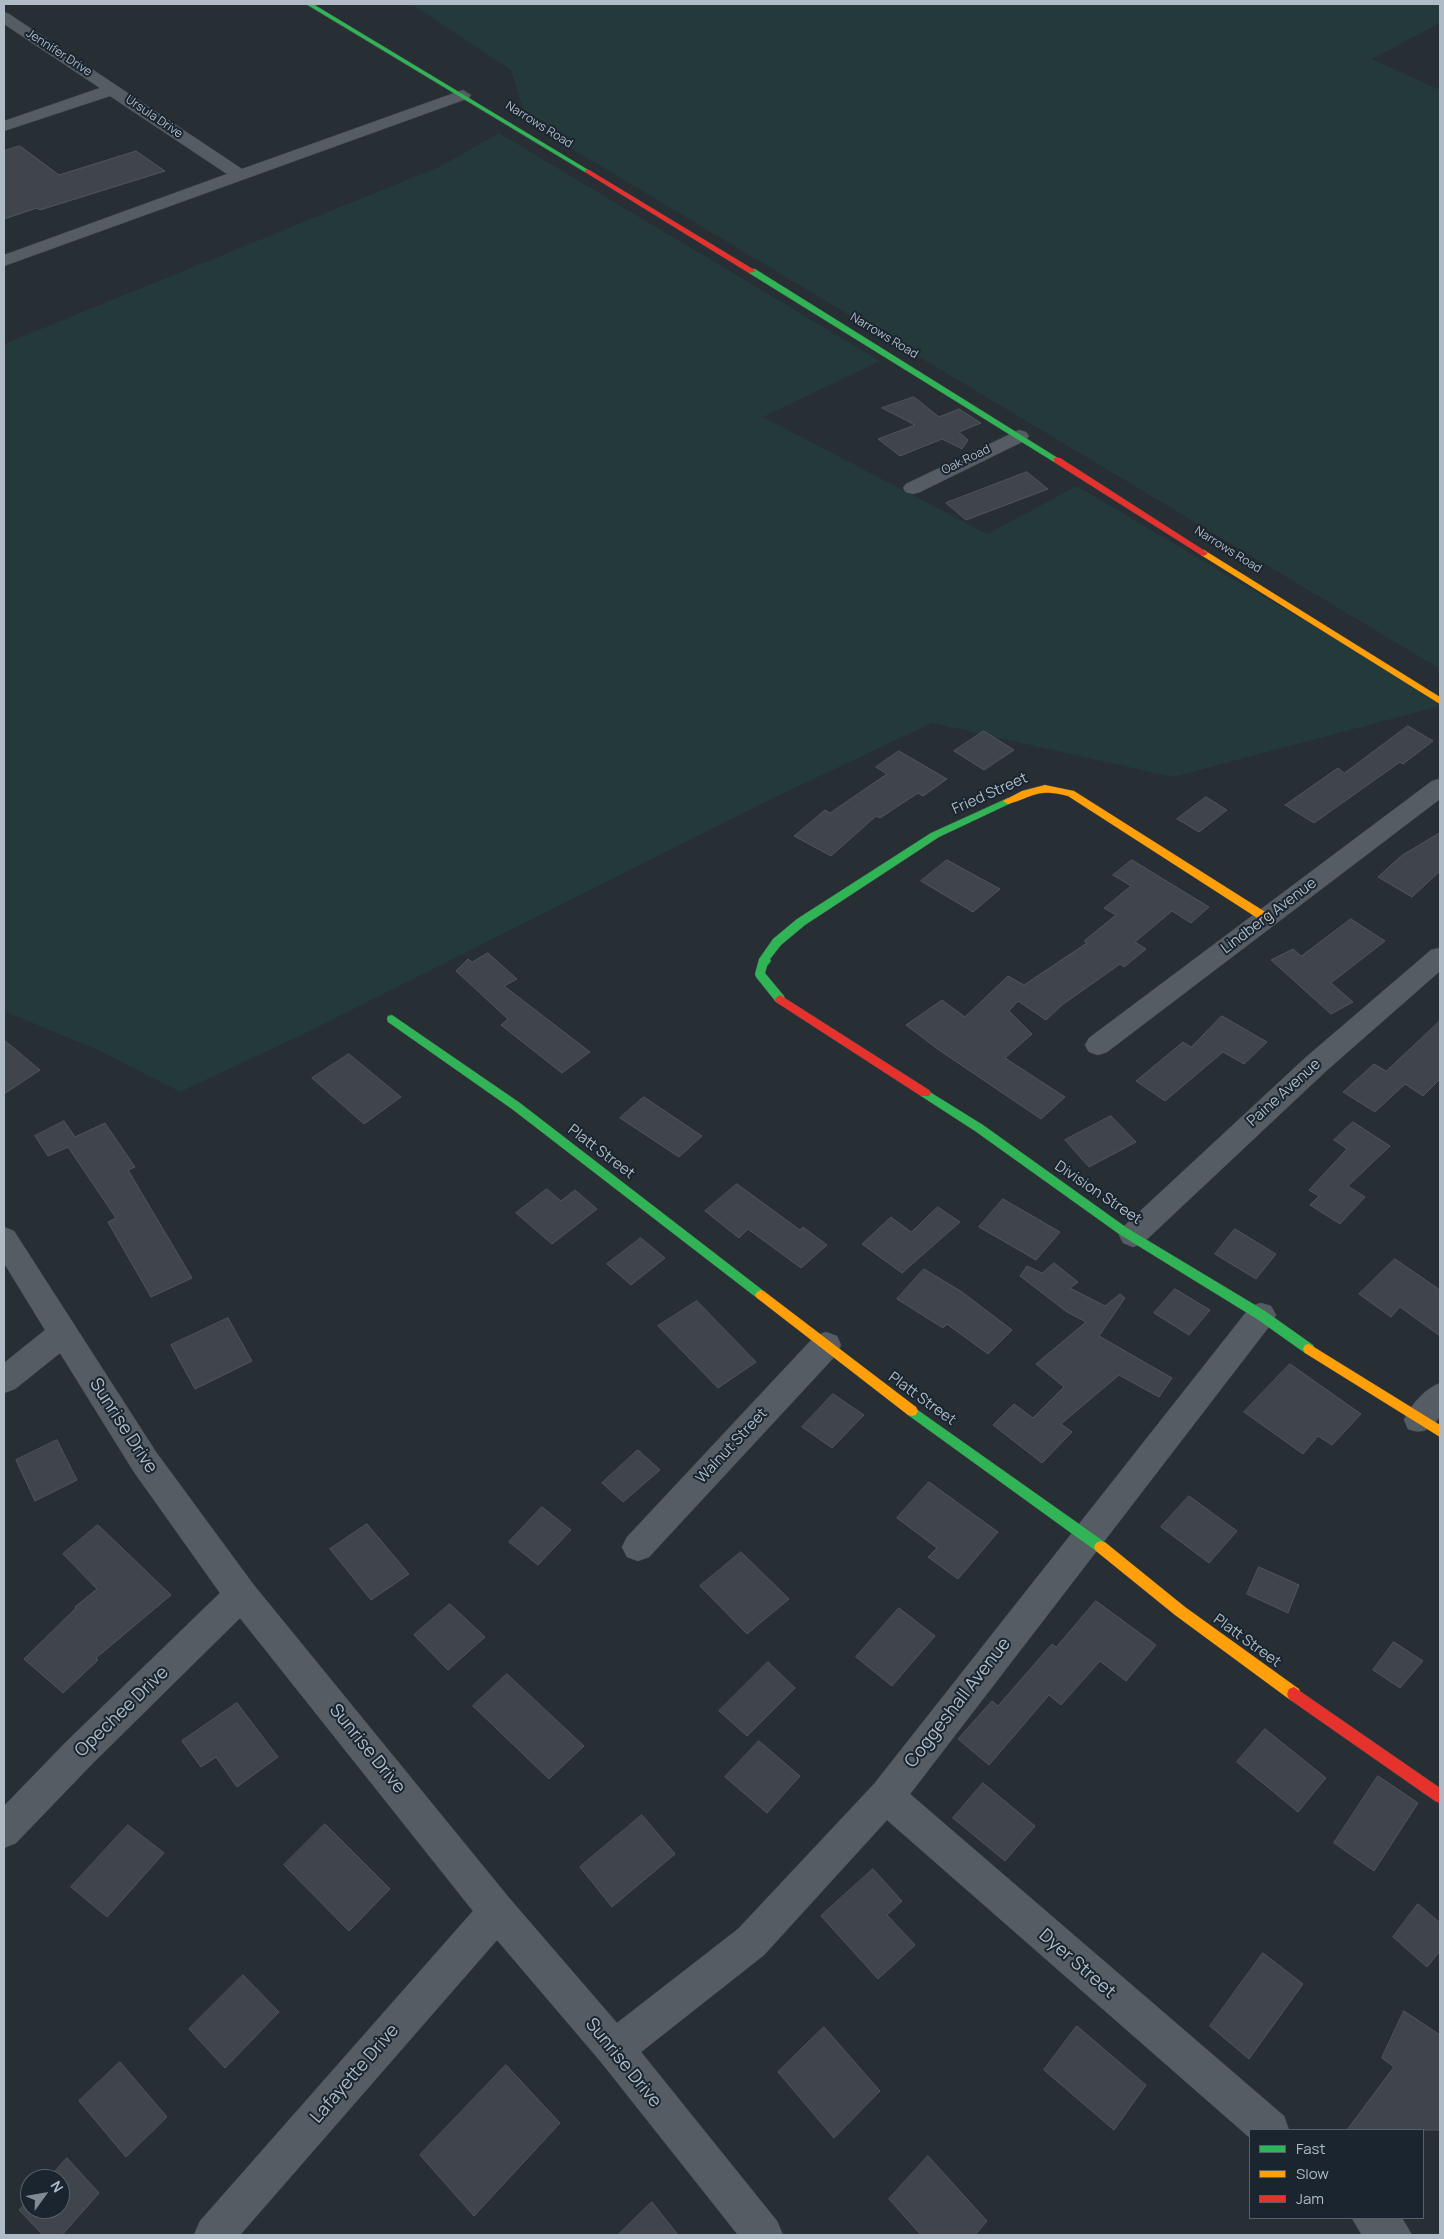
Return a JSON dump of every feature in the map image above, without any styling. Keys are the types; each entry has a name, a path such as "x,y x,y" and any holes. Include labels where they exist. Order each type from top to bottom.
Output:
{"street":[{"name":"Narrows Road","path":"309,4 463,95 1019,436 1440,701"},
{"name":"Jennifer Drive","path":"4,17 114,89"},
{"name":"Ursula Drive","path":"4,126 114,89 241,176"},
{"path":"4,261 463,95"},
{"name":"Oak Road","path":"913,488 1019,436"},
{"name":"Fried Street","path":"766,960 764,959 778,942 801,922 935,835 1037,788 1048,787 1071,793 1266,918"},
{"name":"Lindberg Avenue","path":"1098,1045 1440,787"},
{"name":"Paine Avenue","path":"1133,1235 1315,1065 1440,957"},
{"name":"Division Street","path":"766,960 762,964 760,974 778,998 979,1128 1123,1231 1133,1235 1260,1315 1302,1345 1343,1369 1430,1426"},
{"name":"Platt Street","path":"392,1019 516,1106 878,1386 1087,1536 1180,1611 1362,1743 1440,1796"},
{"name":"Sunrise Drive","path":"4,1239 145,1462 241,1596 497,1912 614,2049 763,2235"},
{"name":"Coggeshall Avenue","path":"614,2049 751,1942 886,1796 1260,1315"},
{"path":"4,1380 64,1332"},
{"name":"Walnut Street","path":"638,1547 826,1345"},
{"path":"1430,1426 1440,1396"},
{"name":"Opechee Drive","path":"4,1831 79,1753 241,1596"},
{"name":"Dyer Street","path":"886,1796 1269,2129"},
{"name":"Lafayette Drive","path":"214,2235 497,1912"},
{"path":"1373,2219 1392,2235"}],"green space":[{"path":"411,4 1440,4 1440,23 1372,59 1440,90 1440,669 527,122 511,70"},
{"path":"499,133 880,361 763,417 987,534 1077,486 1440,701 1440,706 1173,777 932,723 763,803 308,1032 180,1092 100,1051 4,1011 4,344 441,166"}],"building":[{"path":"20,146 59,175 136,151 165,171 40,210 37,208 4,219 4,151"},
{"path":"914,397 939,417 959,409 981,423 959,432 968,440 962,449 942,439 900,456 878,439 915,425 882,408"},
{"path":"1027,472 1048,489 966,520 946,503"},
{"path":"1408,726 1433,741 1403,764 1400,762 1314,823 1285,805 1338,768 1344,773"},
{"path":"984,731 1014,750 984,770 954,751"},
{"path":"899,751 947,779 923,796 918,793 880,818 876,816 831,856 794,836 825,810 830,813 887,774 876,767"},
{"path":"1206,797 1227,810 1199,832 1177,819"},
{"path":"1440,833 1440,871 1412,897 1378,877 1401,856"},
{"path":"947,860 1000,889 973,912 921,881"},
{"path":"1132,860 1209,907 1191,923 1172,911 1135,942 1146,949 1124,967 1120,964 1062,1005 1046,1020 1018,1001 1009,1011 1032,1034 1005,1058 1065,1097 1041,1119 939,1050 906,1025 942,1000 965,1017 1008,976 1024,985 1087,943 1084,941 1116,915 1104,908 1131,886 1113,875"},
{"path":"1351,919 1385,941 1331,983 1353,1002 1331,1014 1271,960 1293,949 1301,956"},
{"path":"488,953 517,979 504,986 590,1052 562,1073 501,1025 508,1019 456,971 468,959 472,962"},
{"path":"1222,1016 1267,1042 1244,1064 1223,1052 1165,1101 1136,1081 1183,1042 1191,1047"},
{"path":"1440,1021 1440,1079 1423,1096 1405,1084 1375,1112 1343,1092 1374,1064 1386,1071"},
{"path":"4,1040 40,1070 4,1094"},
{"path":"349,1054 401,1097 364,1124 312,1078"},
{"path":"644,1097 702,1136 679,1157 620,1118"},
{"path":"1111,1116 1136,1142 1089,1167 1065,1140"},
{"path":"64,1121 75,1137 105,1123 135,1167 128,1170 192,1278 151,1297 108,1222 116,1218 68,1147 48,1156 35,1136"},
{"path":"1353,1122 1390,1146 1348,1186 1365,1197 1340,1224 1310,1205 1319,1196 1309,1190 1347,1149 1334,1140"},
{"path":"737,1184 800,1230 803,1227 827,1245 801,1268 748,1229 739,1238 705,1211"},
{"path":"547,1189 561,1201 575,1190 597,1209 552,1244 516,1213"},
{"path":"1003,1199 1060,1232 1036,1260 979,1227"},
{"path":"938,1207 960,1222 902,1273 862,1244 891,1217 911,1232"},
{"path":"1235,1229 1276,1254 1256,1279 1215,1254"},
{"path":"641,1238 665,1258 631,1285 607,1264"},
{"path":"1395,1259 1440,1290 1440,1336 1400,1307 1391,1317 1359,1294"},
{"path":"1054,1263 1078,1282 1070,1288 1105,1306 1120,1294 1125,1298 1099,1336 1172,1378 1159,1397 1119,1375 1061,1424 1072,1432 1042,1463 993,1425 1014,1404 1033,1418 1064,1387 1036,1364 1086,1322 1067,1312 1020,1276 1027,1266 1042,1273"},
{"path":"924,1269 962,1292 1012,1330 988,1354 947,1324 943,1328 897,1299"},
{"path":"1175,1289 1210,1310 1189,1335 1154,1313"},
{"path":"697,1301 756,1362 718,1388 658,1326"},
{"path":"228,1318 252,1361 195,1389 171,1345"},
{"path":"1290,1364 1361,1414 1332,1445 1318,1436 1303,1454 1244,1412"},
{"path":"833,1394 864,1415 832,1448 802,1427"},
{"path":"57,1440 77,1480 35,1501 16,1460"},
{"path":"638,1450 660,1470 623,1502 602,1483"},
{"path":"929,1482 998,1532 958,1579 928,1557 937,1548 897,1518"},
{"path":"1189,1496 1237,1531 1209,1563 1161,1527"},
{"path":"542,1507 571,1530 538,1565 509,1542"},
{"path":"367,1524 409,1574 371,1600 330,1549"},
{"path":"98,1525 171,1595 96,1658 98,1660 63,1693 24,1659 75,1607 97,1589 63,1554"},
{"path":"741,1552 789,1599 747,1634 700,1586"},
{"path":"1259,1567 1299,1585 1288,1613 1247,1594"},
{"path":"1096,1601 1156,1645 1126,1681 1100,1661 1061,1705 1049,1695 989,1765 958,1739 992,1701 998,1706 1052,1644 1056,1647"},
{"path":"450,1604 485,1637 448,1670 414,1635"},
{"path":"899,1608 935,1636 892,1686 856,1657"},
{"path":"1394,1642 1423,1661 1400,1688 1373,1670"},
{"path":"768,1662 795,1688 747,1736 719,1711"},
{"path":"507,1674 584,1746 549,1779 473,1706"},
{"path":"237,1703 278,1757 237,1787 216,1757 201,1767 182,1741"},
{"path":"1265,1729 1326,1778 1298,1812 1237,1762"},
{"path":"759,1741 800,1776 767,1813 725,1777"},
{"path":"1378,1776 1418,1803 1374,1871 1334,1843"},
{"path":"983,1783 1035,1826 1005,1861 953,1818"},
{"path":"642,1815 675,1854 612,1907 580,1867"},
{"path":"325,1824 390,1889 349,1931 284,1865"},
{"path":"128,1825 164,1853 107,1917 71,1887"},
{"path":"873,1869 902,1901 887,1915 915,1945 878,1979 821,1916"},
{"path":"1418,1904 1440,1923 1440,1951 1427,1967 1393,1937"},
{"path":"1263,1953 1303,1984 1249,2059 1210,2026"},
{"path":"243,1975 279,2012 225,2068 189,2029"},
{"path":"1404,2011 1440,2035 1440,2130 1348,2129 1394,2067 1382,2058"},
{"path":"1077,2026 1146,2085 1114,2130 1044,2070"},
{"path":"824,2027 880,2091 834,2138 778,2072"},
{"path":"120,2062 167,2117 126,2157 79,2101"},
{"path":"506,2065 560,2123 474,2216 420,2155"},
{"path":"928,2156 987,2221 975,2235 921,2235 889,2199"},
{"path":"67,2158 99,2193 62,2235 43,2235 28,2219 70,2219 70,2169 57,2169"},
{"path":"652,2202 678,2235 618,2235"}],"traffic: fast":[{"path":"309,4 587,171"},
{"path":"752,271 1057,460"},
{"path":"780,999 760,974 762,964 766,961 764,959 777,942 801,922 935,835 1008,801"},
{"path":"392,1019 516,1106 761,1295"},
{"path":"925,1093 979,1128 1123,1231 1261,1315 1309,1349"},
{"path":"912,1411 1101,1547"}],"traffic: slow":[{"path":"1204,553 1440,701"},
{"path":"1008,801 1039,789 1052,789 1071,793 1266,918"},
{"path":"761,1295 912,1411"},
{"path":"1309,1349 1440,1432"},
{"path":"1101,1547 1180,1611 1294,1694"}],"traffic: jam":[{"path":"587,171 752,271"},
{"path":"1057,460 1204,553"},
{"path":"780,999 925,1093"},
{"path":"1294,1694 1440,1796"}]}
